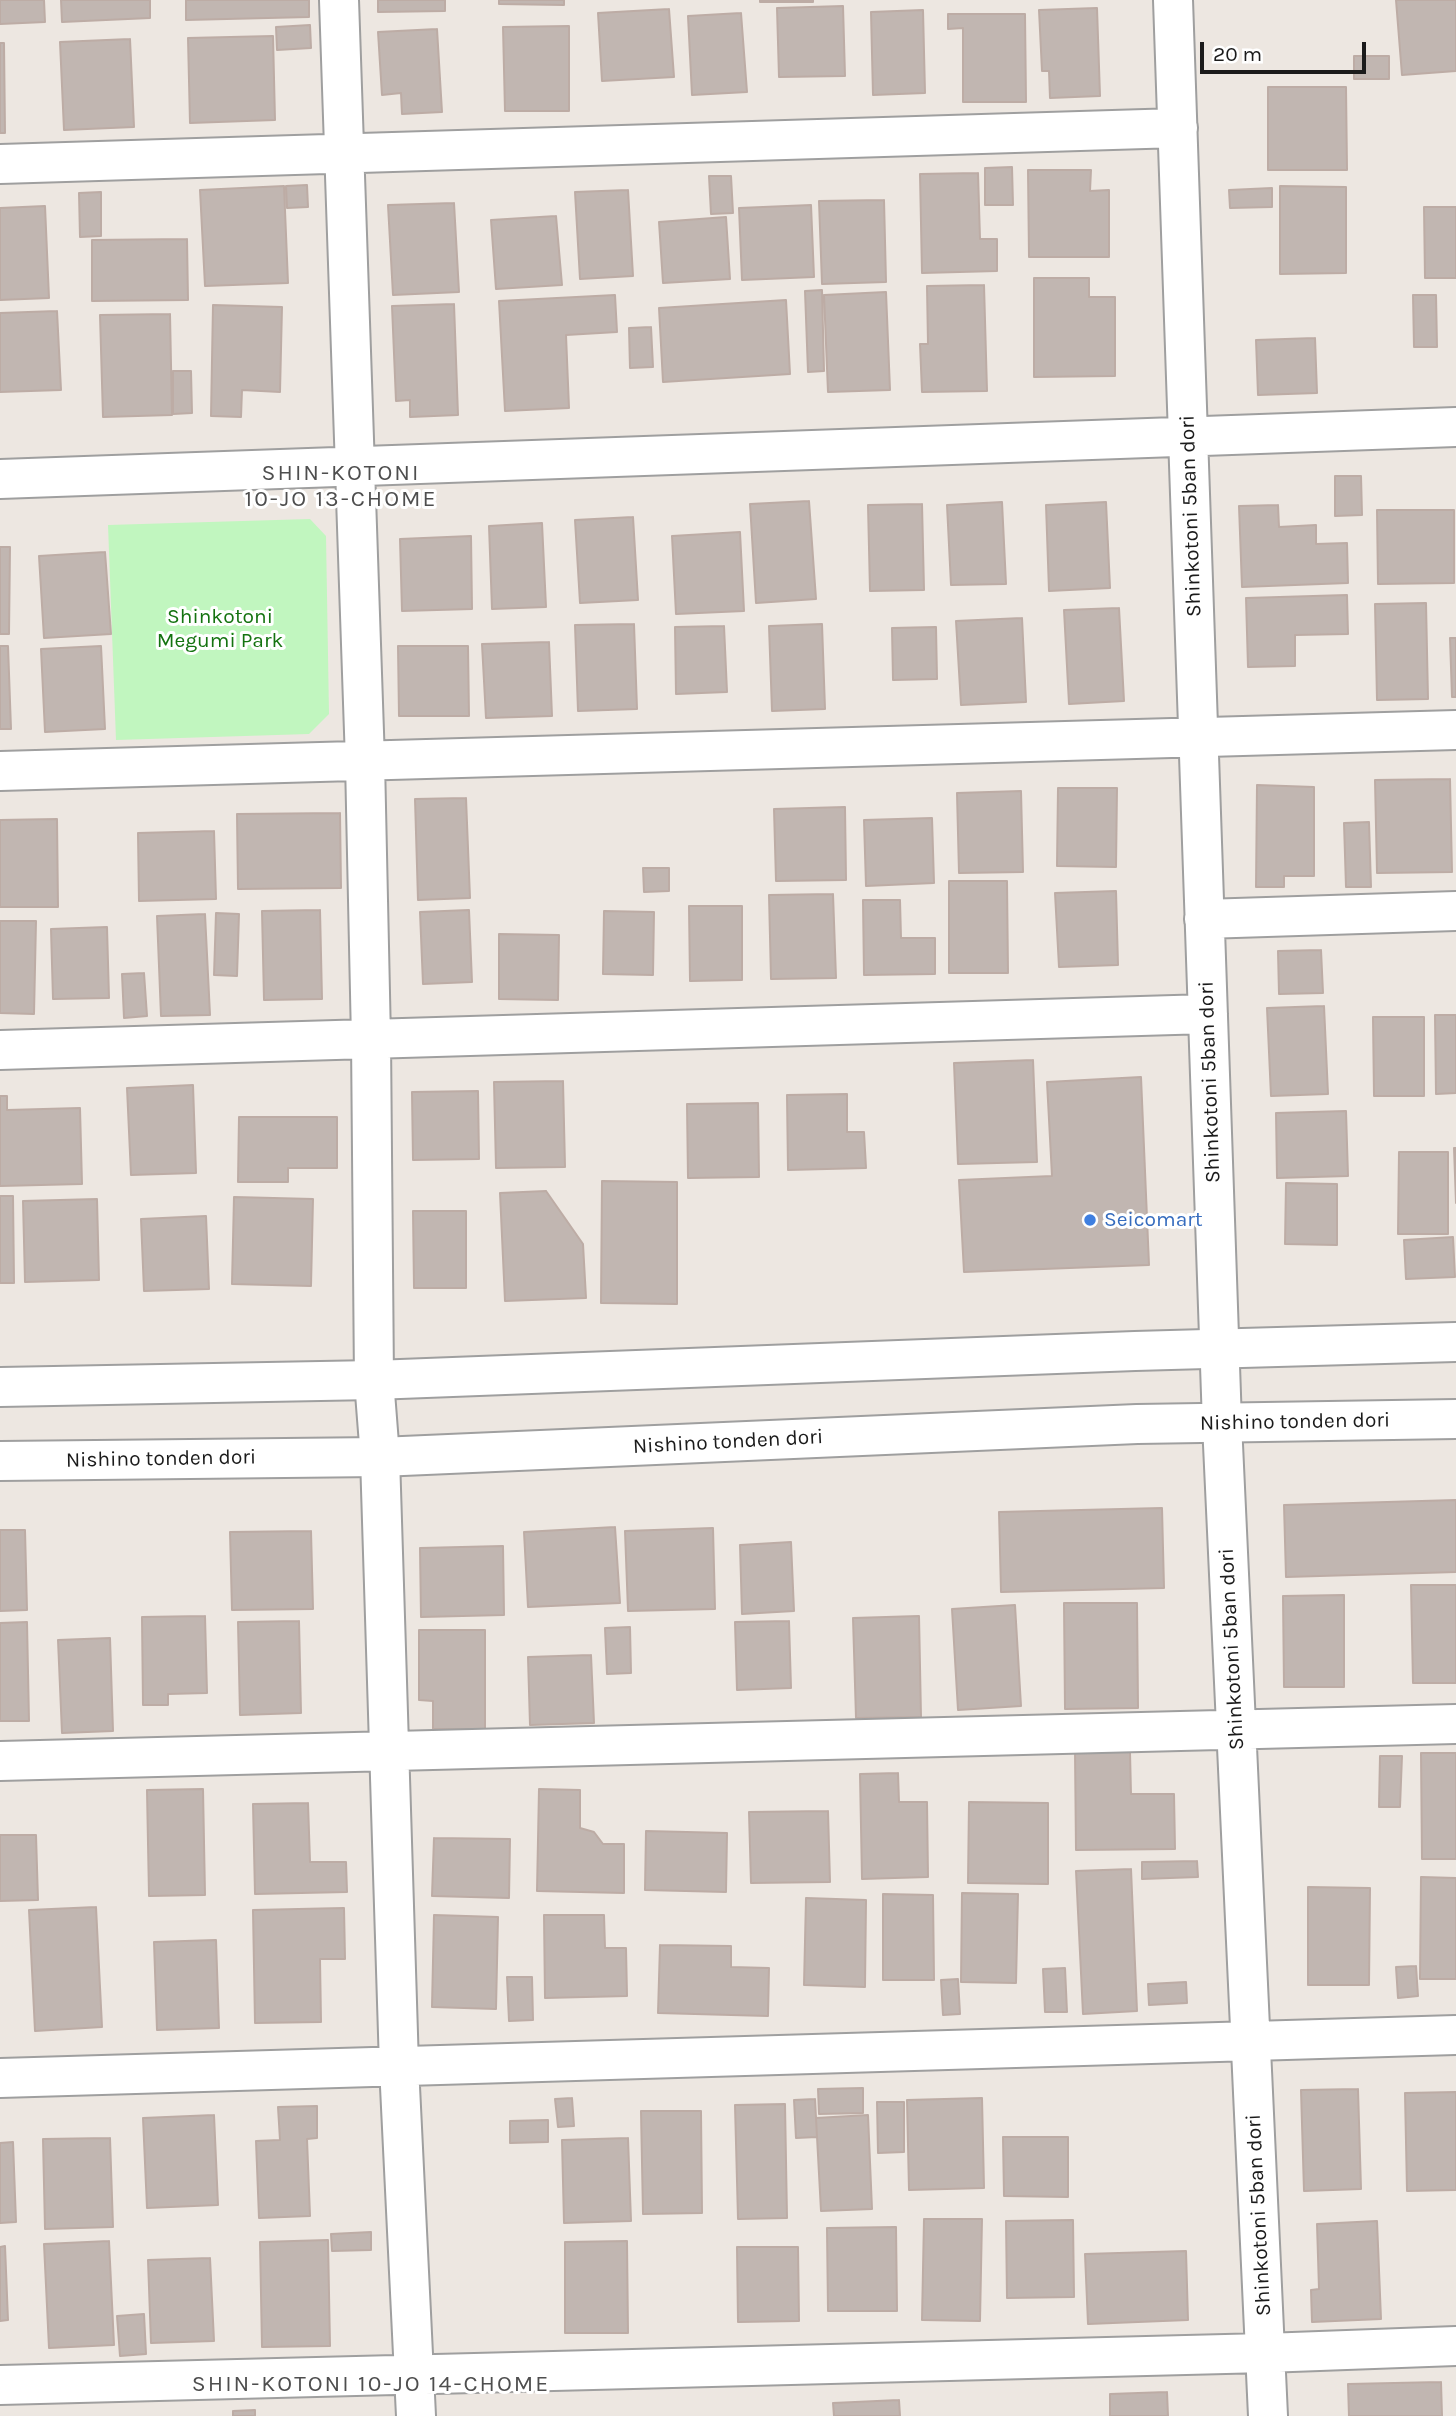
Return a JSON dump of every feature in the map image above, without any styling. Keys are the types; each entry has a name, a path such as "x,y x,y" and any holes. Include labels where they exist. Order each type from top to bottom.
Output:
{"street":[{"path":"339,0 342,154 356,467 365,761 372,1039 374,1380 380,1457 399,2066 416,2416"},
{"name":"Shinkotoni 5ban dori","path":"1173,0 1219,1349 1268,2416"},
{"path":"0,164 1178,128"},
{"path":"0,479 1456,427"},
{"path":"0,771 1456,730"},
{"path":"1204,919 1456,912"},
{"path":"0,1050 1208,1014"},
{"path":"0,1387 374,1380 1456,1342"},
{"name":"Nishino tonden dori","path":"0,1461 380,1457 1124,1424 1456,1419"},
{"path":"0,1761 1456,1724"},
{"path":"0,2078 1456,2035"},
{"path":"0,2385 1456,2346"}],"green space":[{"name":"Shinkotoni Megumi Park","path":"310,519 326,536 329,714 309,734 116,740 108,525"}],"building":[{"path":"0,0 44,0 45,22 0,24"},
{"path":"61,0 150,0 150,18 62,22"},
{"path":"186,0 309,0 309,17 186,20"},
{"path":"378,0 445,0 445,11 378,12"},
{"path":"499,0 564,0 564,5 499,4"},
{"path":"813,0 813,2 760,2"},
{"path":"1396,0 1456,0 1456,71 1402,75"},
{"path":"843,6 845,76 779,77 777,8"},
{"path":"1097,8 1100,96 1050,98 1049,71 1042,71 1039,10"},
{"path":"669,9 674,77 602,81 598,13"},
{"path":"923,10 925,93 873,95 871,12"},
{"path":"741,13 747,92 692,95 688,16"},
{"path":"948,14 1025,14 1026,102 963,102 963,28 948,29"},
{"path":"310,25 311,48 277,50 276,27"},
{"path":"569,26 569,111 505,111 503,27"},
{"path":"437,29 442,112 402,114 401,93 382,95 378,32"},
{"path":"273,36 275,120 190,123 188,38"},
{"path":"130,39 134,127 64,130 60,42"},
{"path":"0,43 4,43 5,133 0,133"},
{"path":"1354,56 1389,56 1389,79 1354,79"},
{"path":"1268,87 1346,87 1347,170 1268,170"},
{"path":"1012,167 1013,205 985,205 985,168"},
{"path":"1028,170 1091,170 1090,191 1109,190 1109,257 1029,257"},
{"path":"978,173 980,239 997,239 997,271 922,273 920,174"},
{"path":"709,176 731,176 733,213 711,214"},
{"path":"307,185 308,207 287,208 286,186"},
{"path":"284,186 288,283 205,286 200,190"},
{"path":"1280,186 1346,187 1346,273 1280,274"},
{"path":"1272,188 1272,207 1230,208 1229,190"},
{"path":"628,190 633,276 580,279 575,192"},
{"path":"101,192 101,236 80,237 79,193"},
{"path":"884,200 886,282 822,284 819,201"},
{"path":"454,203 459,292 393,295 388,205"},
{"path":"811,205 814,277 742,280 739,208"},
{"path":"45,206 49,298 0,300 0,208"},
{"path":"1424,207 1456,207 1456,278 1425,278"},
{"path":"556,216 562,285 496,289 491,220"},
{"path":"726,217 730,279 663,283 659,222"},
{"path":"187,239 188,300 92,301 92,240"},
{"path":"1034,278 1089,278 1089,297 1115,297 1115,376 1034,377"},
{"path":"984,285 987,391 922,392 920,344 928,344 927,286"},
{"path":"822,290 824,371 808,372 805,291"},
{"path":"886,292 890,390 828,392 824,295"},
{"path":"615,295 617,332 566,335 569,408 505,411 499,301"},
{"path":"1413,295 1436,295 1437,347 1414,347"},
{"path":"786,300 790,374 663,382 659,308"},
{"path":"454,304 458,415 410,417 410,400 396,401 392,306"},
{"path":"213,305 282,307 280,392 242,390 241,417 211,416"},
{"path":"57,311 61,390 0,392 0,313"},
{"path":"170,314 172,415 103,417 100,315"},
{"path":"651,327 653,367 630,368 629,328"},
{"path":"1315,338 1317,393 1258,395 1256,340"},
{"path":"173,371 191,371 192,413 173,414"},
{"path":"1335,476 1361,476 1362,515 1335,516"},
{"path":"809,501 816,599 756,603 750,504"},
{"path":"1002,502 1006,584 951,585 947,505"},
{"path":"1106,502 1110,588 1049,591 1046,505"},
{"path":"922,504 924,590 870,591 868,505"},
{"path":"1278,505 1279,527 1316,525 1316,544 1347,543 1348,583 1242,587 1239,506"},
{"path":"1377,510 1454,510 1454,583 1378,584"},
{"path":"633,517 638,600 580,603 575,520"},
{"path":"542,523 546,607 492,609 489,526"},
{"path":"740,532 744,611 676,614 672,536"},
{"path":"471,536 472,609 402,611 400,539"},
{"path":"0,547 10,547 9,634 0,634"},
{"path":"105,552 111,634 44,638 39,556"},
{"path":"1347,595 1348,634 1295,635 1295,666 1248,667 1246,598"},
{"path":"1426,603 1428,699 1377,700 1375,604"},
{"path":"1119,608 1124,701 1069,704 1064,610"},
{"path":"1022,618 1026,702 961,705 956,621"},
{"path":"634,624 637,709 578,711 575,625"},
{"path":"822,624 825,709 772,711 769,626"},
{"path":"724,626 727,692 676,694 675,627"},
{"path":"936,627 937,679 893,680 892,628"},
{"path":"1450,638 1456,638 1456,697 1452,697"},
{"path":"549,642 552,716 486,718 482,644"},
{"path":"0,646 8,646 11,729 0,729"},
{"path":"101,646 105,729 45,732 41,649"},
{"path":"398,646 468,646 469,716 399,716"},
{"path":"1450,779 1452,872 1377,873 1375,780"},
{"path":"1257,785 1314,787 1314,876 1284,876 1284,887 1256,887"},
{"path":"1058,788 1117,788 1116,867 1057,866"},
{"path":"1021,791 1023,872 959,873 957,793"},
{"path":"466,798 470,898 418,900 415,799"},
{"path":"845,807 846,880 776,881 774,809"},
{"path":"340,813 341,888 238,889 237,814"},
{"path":"932,818 934,883 866,886 864,820"},
{"path":"57,819 58,907 0,907 0,820"},
{"path":"1369,822 1371,887 1346,887 1344,823"},
{"path":"214,831 216,899 139,901 138,833"},
{"path":"643,868 669,868 669,891 644,892"},
{"path":"949,881 1007,881 1008,973 949,973"},
{"path":"1116,891 1118,965 1059,967 1055,893"},
{"path":"833,894 836,978 771,979 769,895"},
{"path":"863,900 900,900 901,938 935,938 935,974 864,975"},
{"path":"689,906 742,906 742,980 690,981"},
{"path":"320,910 322,999 264,1000 262,911"},
{"path":"469,910 472,982 423,984 420,912"},
{"path":"604,911 654,912 653,975 603,974"},
{"path":"216,913 239,914 237,976 214,975"},
{"path":"205,914 210,1015 161,1016 157,916"},
{"path":"0,921 36,921 34,1014 0,1013"},
{"path":"107,927 109,998 53,999 51,929"},
{"path":"499,934 559,935 558,1000 499,999"},
{"path":"1321,950 1323,993 1279,994 1278,951"},
{"path":"144,973 147,1016 124,1018 122,974"},
{"path":"1324,1006 1328,1094 1271,1096 1267,1008"},
{"path":"1435,1015 1456,1015 1456,1093 1436,1094"},
{"path":"1373,1017 1424,1017 1424,1096 1374,1096"},
{"path":"1033,1060 1037,1162 958,1164 954,1063"},
{"path":"1141,1077 1149,1265 964,1272 959,1180 1052,1176 1047,1082"},
{"path":"563,1081 565,1167 496,1168 494,1082"},
{"path":"193,1085 196,1173 131,1175 127,1088"},
{"path":"478,1091 479,1159 413,1160 412,1092"},
{"path":"847,1094 847,1132 864,1132 866,1168 788,1170 787,1095"},
{"path":"0,1096 7,1096 7,1110 80,1108 82,1184 0,1186"},
{"path":"758,1103 759,1177 688,1178 687,1104"},
{"path":"1346,1111 1348,1176 1277,1178 1276,1113"},
{"path":"239,1117 337,1117 337,1168 288,1168 288,1182 238,1182"},
{"path":"1454,1148 1456,1148 1456,1203"},
{"path":"1399,1152 1448,1152 1448,1234 1398,1234"},
{"path":"602,1181 677,1182 677,1304 601,1303"},
{"path":"1286,1183 1337,1184 1337,1245 1285,1244"},
{"path":"546,1191 583,1244 586,1298 505,1301 500,1193"},
{"path":"0,1196 13,1196 14,1283 0,1283"},
{"path":"234,1197 313,1199 311,1286 232,1284"},
{"path":"97,1199 99,1280 25,1282 23,1201"},
{"path":"413,1211 466,1211 466,1288 414,1288"},
{"path":"206,1216 209,1289 144,1291 141,1219"},
{"path":"1453,1237 1455,1277 1406,1279 1404,1240"},
{"path":"1456,1500 1456,1572 1286,1577 1284,1505"},
{"path":"1162,1508 1164,1588 1001,1592 999,1512"},
{"path":"615,1527 620,1603 528,1607 524,1532"},
{"path":"713,1528 715,1609 628,1611 625,1531"},
{"path":"0,1530 25,1530 27,1610 0,1611"},
{"path":"311,1531 313,1609 232,1610 230,1532"},
{"path":"791,1542 794,1611 742,1614 740,1545"},
{"path":"503,1546 504,1615 421,1617 420,1548"},
{"path":"1411,1585 1456,1585 1456,1683 1413,1683"},
{"path":"1344,1595 1344,1687 1284,1687 1283,1596"},
{"path":"1064,1603 1137,1603 1138,1708 1065,1709"},
{"path":"1015,1605 1021,1706 958,1710 952,1609"},
{"path":"205,1616 207,1693 168,1694 168,1705 143,1705 142,1617"},
{"path":"919,1616 921,1717 856,1718 853,1618"},
{"path":"299,1621 301,1713 240,1715 238,1622"},
{"path":"789,1621 791,1688 737,1690 735,1622"},
{"path":"27,1622 29,1721 0,1721 0,1623"},
{"path":"630,1627 631,1673 607,1674 605,1628"},
{"path":"419,1630 485,1630 485,1729 433,1729 433,1701 419,1700"},
{"path":"110,1638 113,1731 62,1733 58,1640"},
{"path":"591,1655 594,1723 530,1725 528,1657"},
{"path":"1075,1751 1130,1752 1131,1794 1174,1794 1175,1849 1076,1850"},
{"path":"1421,1753 1456,1753 1456,1859 1422,1859"},
{"path":"1380,1756 1402,1756 1400,1807 1379,1807"},
{"path":"898,1773 899,1802 927,1802 928,1877 862,1879 860,1774"},
{"path":"203,1789 205,1895 149,1896 147,1790"},
{"path":"539,1789 580,1790 580,1828 594,1832 603,1844 624,1844 624,1893 537,1891"},
{"path":"969,1802 1048,1803 1048,1884 968,1883"},
{"path":"308,1803 310,1862 346,1862 347,1892 255,1894 253,1804"},
{"path":"828,1811 830,1882 751,1883 749,1812"},
{"path":"646,1831 727,1833 726,1892 645,1890"},
{"path":"0,1835 36,1835 38,1900 0,1901"},
{"path":"434,1838 510,1839 509,1898 432,1896"},
{"path":"1197,1861 1198,1877 1142,1879 1142,1862"},
{"path":"1131,1869 1137,2011 1083,2014 1076,1871"},
{"path":"1421,1877 1456,1878 1456,1979 1420,1979"},
{"path":"1308,1887 1370,1888 1369,1985 1308,1985"},
{"path":"962,1893 1018,1894 1016,1983 961,1982"},
{"path":"883,1894 933,1895 934,1980 883,1980"},
{"path":"806,1898 866,1900 865,1987 804,1985"},
{"path":"96,1907 102,2027 35,2031 29,1910"},
{"path":"344,1908 345,1959 320,1959 321,2022 255,2023 253,1910"},
{"path":"434,1915 498,1917 496,2009 432,2007"},
{"path":"544,1915 604,1915 605,1948 626,1948 627,1996 545,1998"},
{"path":"216,1940 219,2028 157,2030 154,1942"},
{"path":"660,1945 731,1946 731,1967 769,1968 768,2016 658,2013"},
{"path":"1416,1966 1418,1996 1398,1998 1396,1967"},
{"path":"1065,1968 1067,2012 1045,2012 1043,1969"},
{"path":"507,1977 532,1977 533,2020 509,2021"},
{"path":"958,1979 960,2014 943,2015 941,1980"},
{"path":"1186,1982 1187,2003 1149,2005 1148,1984"},
{"path":"863,2088 863,2113 819,2114 818,2089"},
{"path":"1358,2089 1361,2189 1304,2191 1301,2090"},
{"path":"1456,2092 1456,2190 1407,2191 1405,2093"},
{"path":"572,2098 574,2126 558,2127 555,2099"},
{"path":"982,2098 984,2188 909,2190 907,2100"},
{"path":"815,2099 817,2137 796,2138 794,2100"},
{"path":"877,2102 904,2102 904,2152 878,2153"},
{"path":"785,2104 787,2218 738,2219 735,2105"},
{"path":"317,2106 317,2138 307,2139 310,2216 259,2218 256,2141 280,2140 278,2107"},
{"path":"641,2111 701,2111 702,2213 643,2214"},
{"path":"214,2115 218,2205 147,2208 143,2118"},
{"path":"868,2115 872,2209 821,2211 816,2118"},
{"path":"548,2120 548,2142 510,2143 510,2121"},
{"path":"1003,2137 1068,2137 1068,2197 1004,2196"},
{"path":"110,2138 113,2227 45,2229 43,2139"},
{"path":"628,2138 631,2221 564,2223 562,2140"},
{"path":"13,2142 16,2222 0,2223 0,2143"},
{"path":"924,2219 982,2219 980,2321 922,2320"},
{"path":"1073,2220 1074,2297 1007,2298 1006,2221"},
{"path":"1377,2221 1381,2319 1312,2322 1311,2290 1319,2289 1317,2224"},
{"path":"896,2227 897,2311 828,2311 827,2228"},
{"path":"371,2232 371,2250 332,2251 331,2234"},
{"path":"328,2240 330,2346 262,2347 260,2242"},
{"path":"109,2241 114,2345 49,2348 44,2244"},
{"path":"627,2241 628,2333 565,2333 565,2242"},
{"path":"5,2246 8,2320 0,2321 0,2247"},
{"path":"737,2247 798,2247 799,2321 738,2322"},
{"path":"1186,2251 1188,2320 1088,2324 1085,2254"},
{"path":"210,2258 214,2341 151,2343 148,2260"},
{"path":"144,2314 146,2354 120,2356 117,2316"},
{"path":"1441,2382 1442,2416 1349,2416 1348,2384"},
{"path":"1167,2392 1168,2416 1110,2416 1110,2394"},
{"path":"899,2400 900,2416 834,2416 833,2403"},
{"path":"255,2410 255,2416 233,2416 233,2411"}],"place":[{"name":"Seicomart","path":"1090,1220"}],"district":[{"name":"SHIN-KOTONI 10-JO 13-CHOME","path":"341,486"},
{"name":"SHIN-KOTONI 10-JO 14-CHOME","path":"371,2384"}]}
